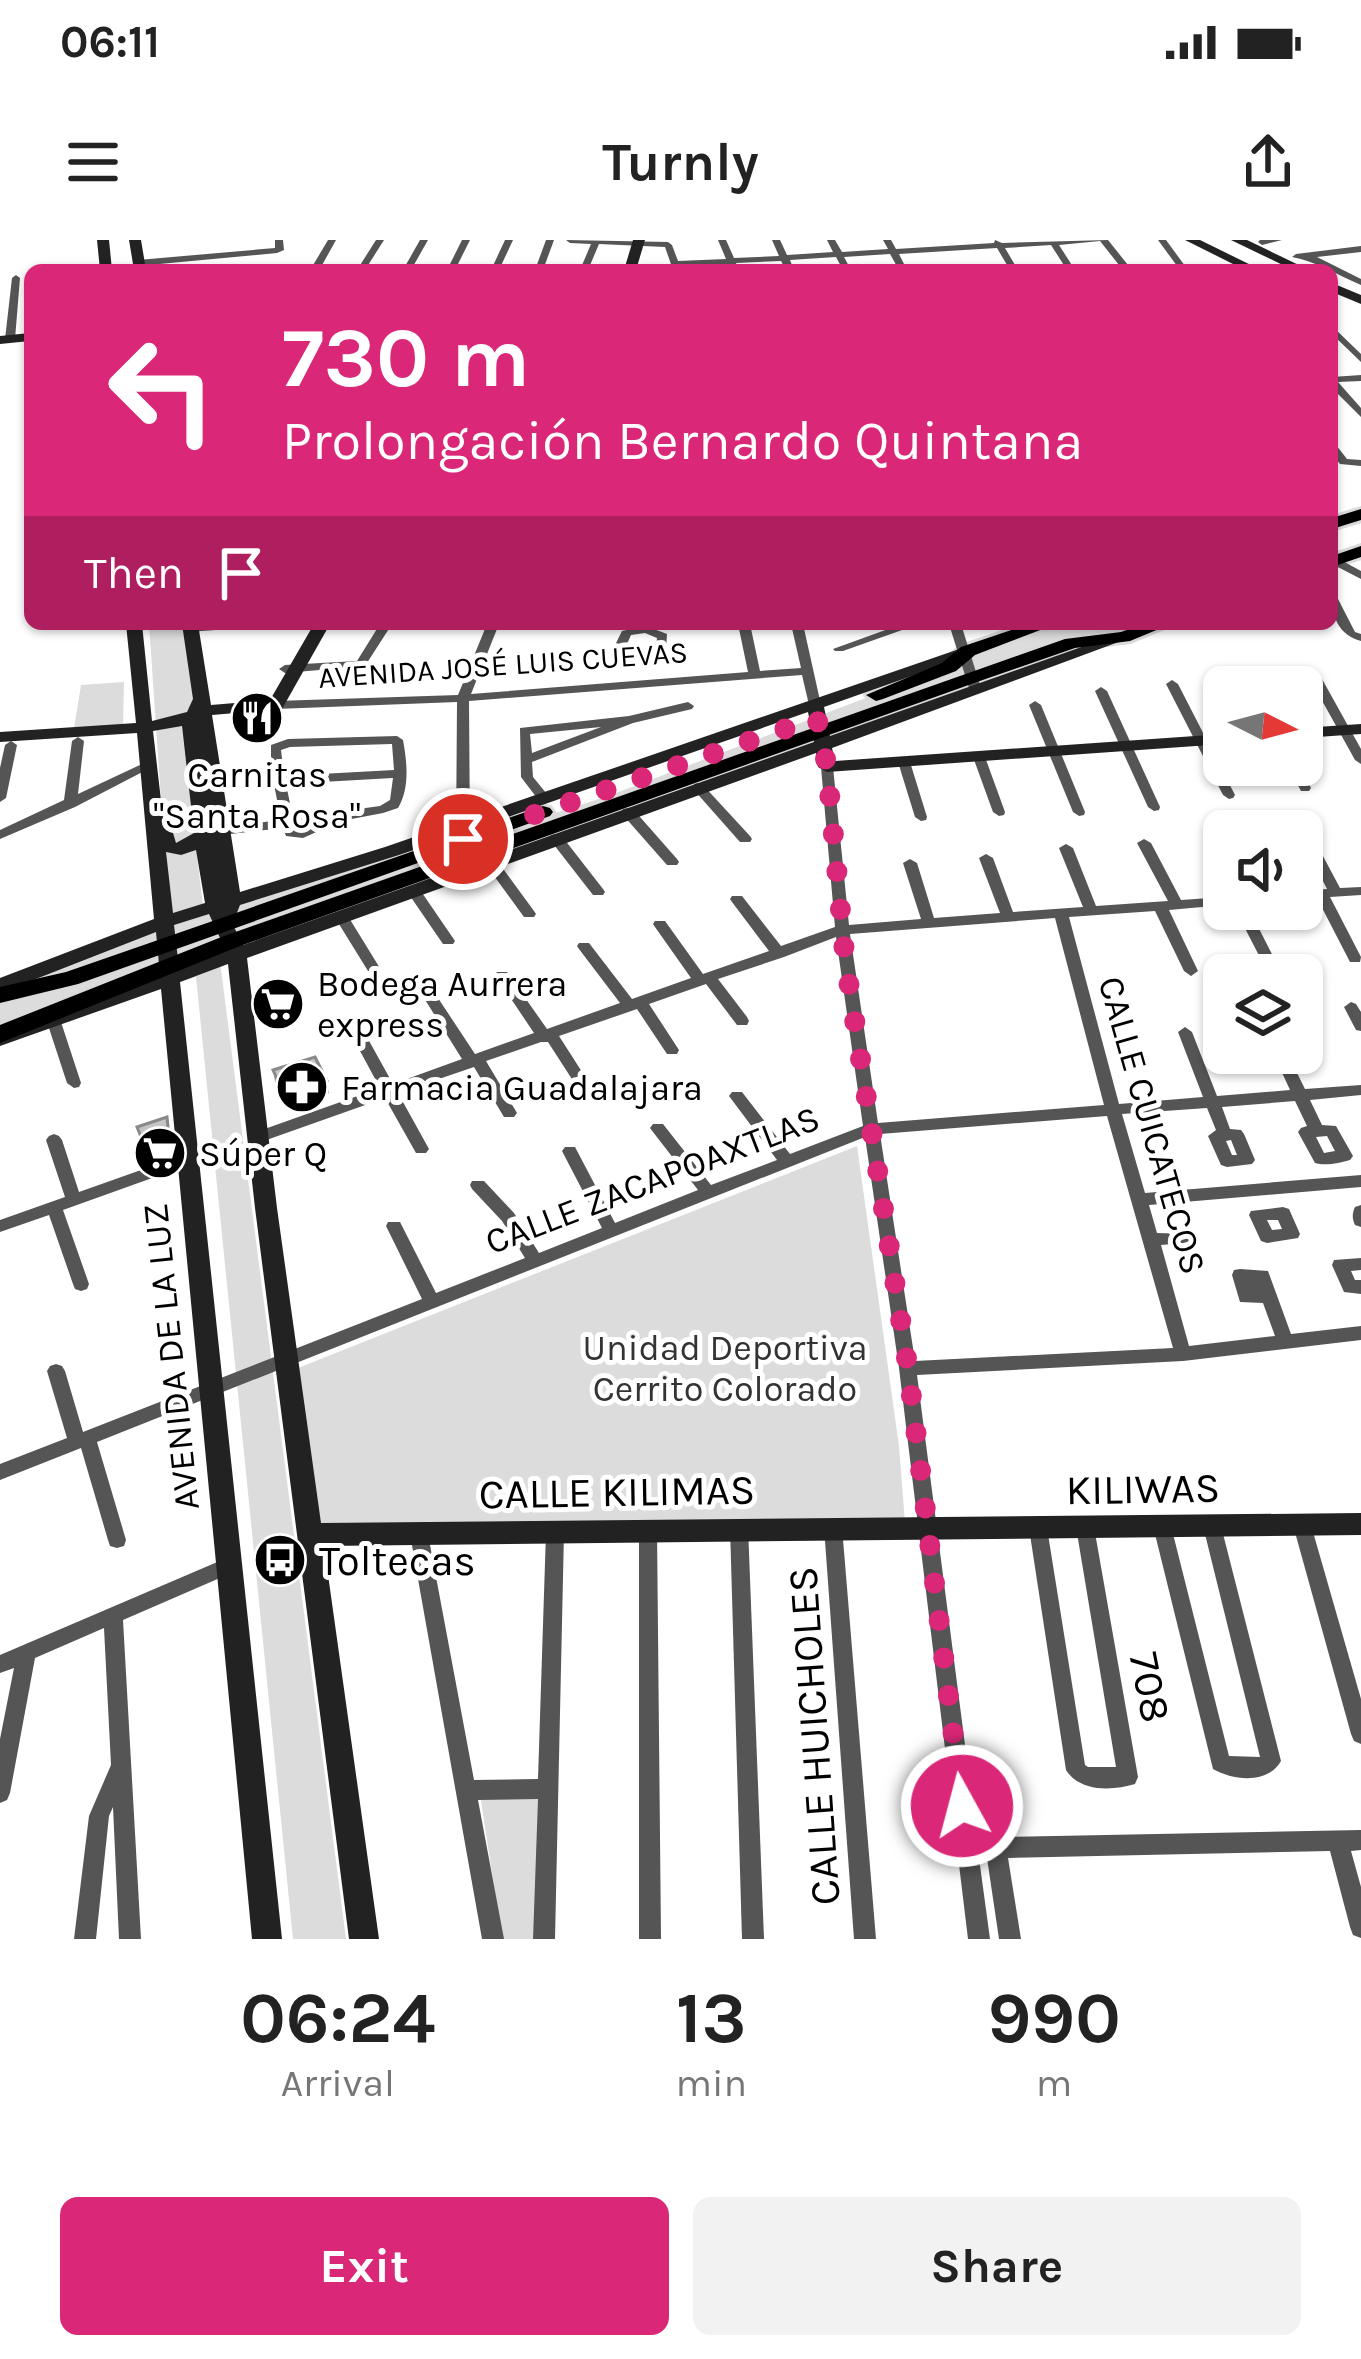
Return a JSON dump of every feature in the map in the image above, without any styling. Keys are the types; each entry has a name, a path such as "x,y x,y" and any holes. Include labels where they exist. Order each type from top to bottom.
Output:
{"main road":[{"path":"228,925 819,725 1019,630"},
{"path":"0,1037 228,925 463,833 972,683 1072,643 1144,630"},
{"path":"0,995 168,952"}],"street":[{"path":"190,240 192,257"},
{"path":"235,240 238,254"},
{"path":"151,264 279,250 279,240"},
{"path":"570,240 668,244 675,264"},
{"path":"831,240 844,264"},
{"path":"887,240 900,264"},
{"path":"793,264 945,245 1101,240 1123,264"},
{"path":"1191,240 1242,264"},
{"path":"1237,240 1302,261 1361,249"},
{"path":"1262,242 1278,240"},
{"path":"5,339 16,278"},
{"path":"1338,334 1361,359"},
{"path":"1338,387 1361,418"},
{"path":"1338,397 1361,418"},
{"path":"1338,611 1350,634 1361,638"},
{"name":"AVENIDA DE LA LUZ","path":"134,630 230,1565 260,1936"},
{"path":"190,630 196,715 258,1137 364,1939"},
{"path":"291,668 307,630"},
{"path":"270,705 318,630"},
{"path":"291,668 361,664 382,630"},
{"path":"491,630 463,698 463,833 545,799 819,725"},
{"path":"745,630 755,676"},
{"path":"797,630 827,766 841,930 908,1368 979,1939"},
{"path":"839,649 882,630"},
{"path":"888,630 894,652"},
{"path":"957,630 972,683"},
{"path":"629,652 632,684"},
{"name":"AVENIDA JOSÉ LUIS CUEVAS","path":"142,732 196,715 270,705 463,698 806,671"},
{"path":"827,766 1203,740 1172,684"},
{"path":"1323,689 1351,730 1361,760"},
{"path":"1101,692 1154,807"},
{"path":"1034,705 1079,812"},
{"path":"525,760 629,720 688,706"},
{"path":"545,799 527,777 526,730 629,720"},
{"path":"0,1037 54,1022 168,952 228,925 340,916 698,788 819,725"},
{"path":"4,743 79,741 142,732"},
{"path":"4,743 142,732"},
{"path":"0,835 147,775 157,796 165,845 184,849 212,832 375,812 396,803 400,743 394,739 287,743 274,751 287,820"},
{"path":"70,804 79,741"},
{"path":"0,798 4,743"},
{"path":"979,757 999,812"},
{"path":"904,762 921,817"},
{"path":"280,780 398,774"},
{"path":"1225,786 1229,795"},
{"path":"698,788 745,839"},
{"path":"628,812 672,862"},
{"path":"556,838 598,892"},
{"path":"1144,843 1191,971"},
{"path":"1066,848 1092,912"},
{"path":"986,858 1008,916"},
{"path":"491,862 529,914"},
{"path":"910,862 929,923"},
{"path":"1323,879 1355,959"},
{"path":"413,890 448,941"},
{"path":"1323,894 1361,891"},
{"path":"737,899 779,954"},
{"path":"258,1137 841,930 1203,903"},
{"name":"CALLE CUICATECOS","path":"1060,914 1109,1108 1143,1198 1183,1354"},
{"path":"340,916 373,968"},
{"path":"660,924 742,1021"},
{"path":"584,946 672,1050"},
{"path":"0,986 168,952"},
{"path":"502,975 584,1086"},
{"path":"431,998 509,1113"},
{"path":"1351,1007 1361,1026"},
{"path":"54,1022 74,1083"},
{"path":"353,1025 421,1149"},
{"path":"1185,1032 1225,1135"},
{"path":"1289,1074 1318,1131"},
{"name":"CALLE ZACAPOAXTLAS","path":"0,1472 870,1129 1361,1090"},
{"path":"737,1096 787,1162"},
{"path":"658,1128 707,1191"},
{"path":"54,1140 74,1200"},
{"path":"570,1151 611,1231"},
{"path":"0,1226 189,1159"},
{"path":"1143,1198 1360,1184"},
{"path":"478,1185 508,1217 535,1260"},
{"path":"1261,1190 1270,1213"},
{"path":"54,1206 81,1284"},
{"path":"1361,1211 1361,1221"},
{"path":"394,1226 432,1302"},
{"path":"1153,1239 1187,1238"},
{"path":"1361,1264 1340,1265 1350,1287 1361,1287"},
{"path":"1269,1296 1286,1342"},
{"path":"908,1368 1183,1354 1361,1333"},
{"path":"56,1371 117,1540"},
{"name":"KILIWAS","path":"926,1527 1361,1524"},
{"path":"1302,1525 1361,1734"},
{"path":"1162,1526 1220,1762 1228,1767 1265,1767 1271,1761 1212,1526"},
{"path":"739,1527 753,1939"},
{"name":"CALLE HUICHOLES","path":"833,1527 865,1939"},
{"name":"CALLE KILIMAS","path":"309,1535 926,1527"},
{"name":"708","path":"1038,1528 1076,1770 1085,1777 1127,1777 1130,1772 1085,1527"},
{"path":"648,1530 650,1939"},
{"path":"544,1939 555,1532"},
{"path":"419,1534 493,1939"},
{"path":"0,1664 230,1565"},
{"path":"113,1614 130,1939"},
{"path":"0,1793 26,1653"},
{"path":"85,1939 99,1816 118,1768"},
{"path":"464,1790 546,1789"},
{"path":"990,1813 1010,1939"},
{"path":"967,1848 1350,1840 1361,1927"}],"green space":[{"path":"149,630 186,630 195,700 181,721 203,906 331,877 330,885 608,796 1044,630 1127,630 218,946 346,1939 293,1939 196,977 0,1042 0,983 169,916"},
{"path":"124,682 123,725 74,728 81,685"},
{"name":"Unidad Deportiva Cerrito Colorado","path":"857,1146 899,1446 905,1523 320,1533 298,1368"},
{"path":"540,1792 534,1939 502,1939 480,1794"}],"building":[{"path":"315,1057 327,1081 295,1092 282,1090 273,1070"},
{"path":"167,1117 170,1147 148,1154 137,1127"}],"place":[{"name":"Carnitas \"Santa Rosa\"","path":"257,718"},
{"name":"Bodega Aurrera express","path":"278,1004"},
{"name":"Farmacia Guadalajara","path":"302,1087"},
{"name":"Súper Q","path":"160,1153"},
{"name":"Toltecas","path":"280,1560"}],"route":[{"path":"463,839 817,718 827,766 839,915 873,1160 908,1368 962,1806"}]}
